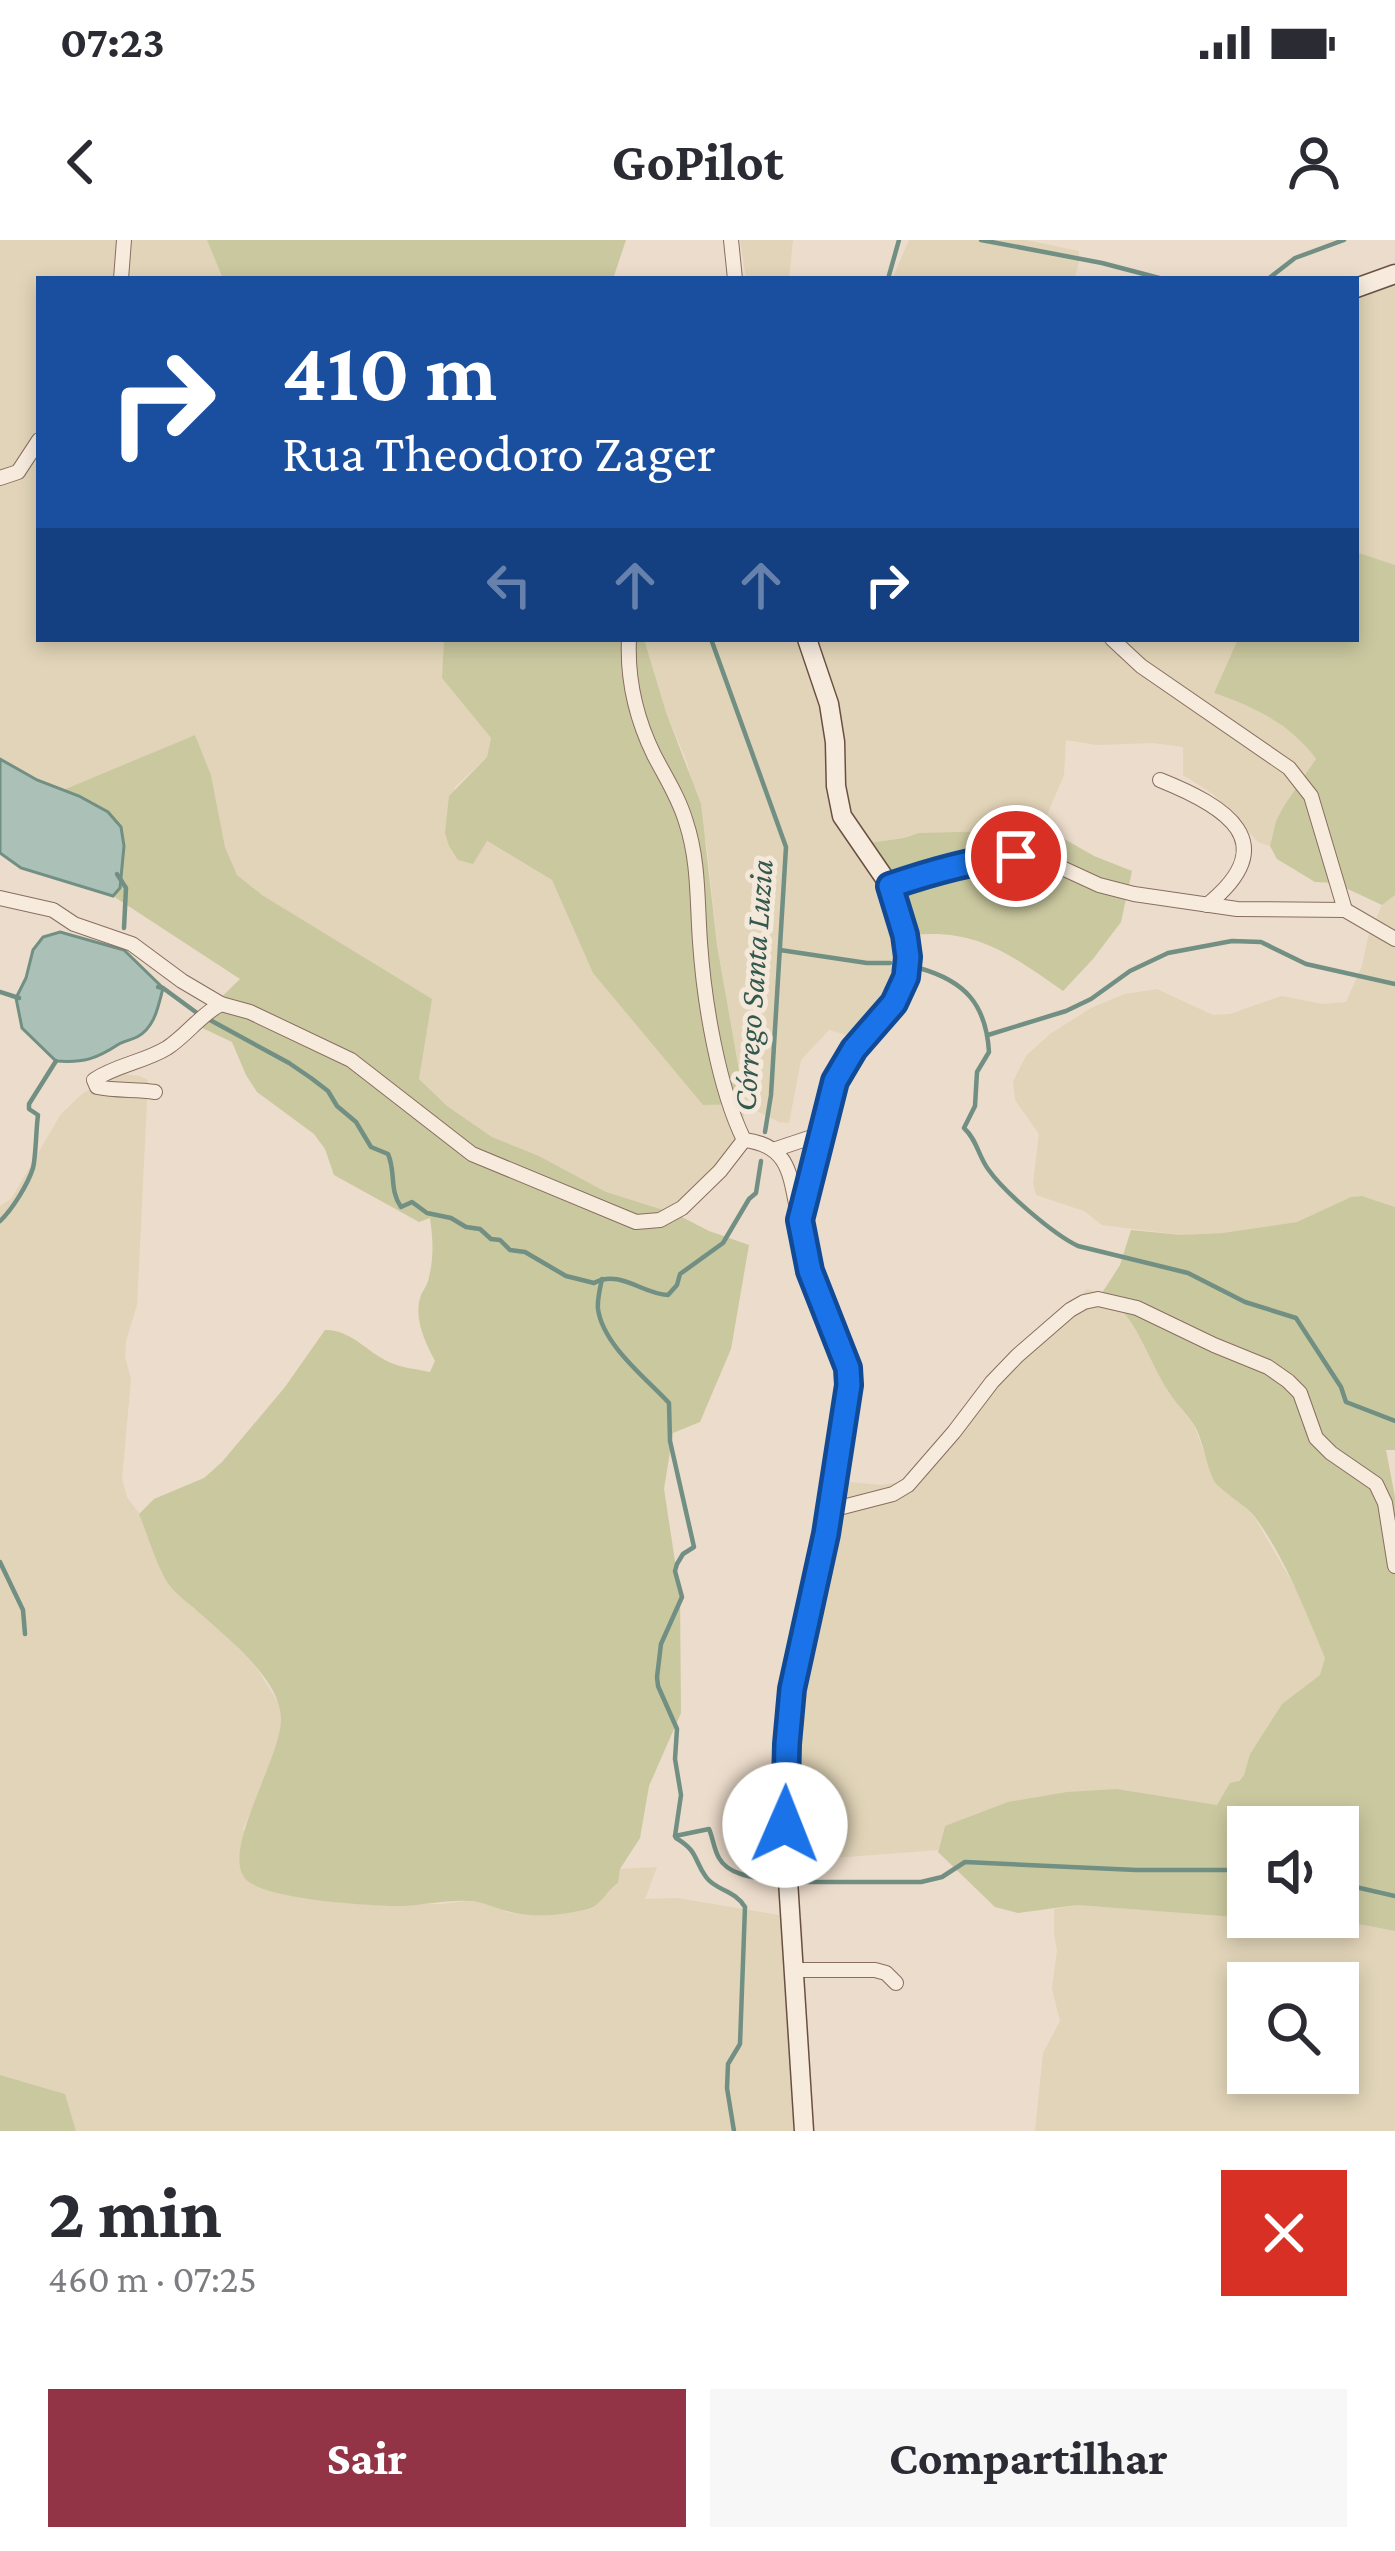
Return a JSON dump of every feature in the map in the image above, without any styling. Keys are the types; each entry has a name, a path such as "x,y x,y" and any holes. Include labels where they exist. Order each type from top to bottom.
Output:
{"street":[{"path":"121,276 124,240"},
{"path":"731,240 734,276"},
{"path":"1359,286 1395,274"},
{"path":"0,478 18,472 36,445"},
{"path":"628,642 636,709 679,802 693,848 708,1006 728,1106 744,1140"},
{"path":"800,1220 835,1081 844,1063 894,1003 906,977 908,957 890,886 842,816 829,704 808,642"},
{"path":"1115,642 1141,666 1289,769 1311,796 1346,910"},
{"path":"1160,780 1219,808 1243,839 1239,871 1207,905"},
{"path":"890,886 977,861 1016,856 1049,862 1099,886 1134,894 1237,909 1346,910 1395,939"},
{"path":"0,898 53,910 74,924 117,937 221,1004 289,1029 350,1060 472,1154 636,1222 661,1220 682,1208 744,1140"},
{"path":"155,1092 108,1089 94,1080 167,1047 221,1004"},
{"path":"776,1149 820,1133"},
{"path":"744,1140 776,1149 789,1175 810,1271 848,1368 831,1510 792,1689 787,1744 786,1850 804,2131"},
{"path":"831,1510 893,1494 908,1484 1017,1356 1070,1310 1098,1299 1138,1308 1268,1367 1288,1381 1300,1393 1316,1438 1376,1484 1385,1503 1395,1566"},
{"path":"795,1970 875,1970 896,1983"}],"shaded area":[{"path":"0,240 207,240 222,276 36,276 36,642 444,642 443,678 491,738 487,757 454,788 486,841 552,880 593,973 703,1105 745,1103 717,944 707,848 687,762 645,642 1237,642 1214,693 1274,720 1304,742 1316,760 1276,821 1270,846 1258,842 1213,794 1183,775 1183,747 1066,740 1064,775 1042,826 1033,821 994,831 920,833 870,843 903,896 913,967 854,1037 829,1030 801,1060 789,1123 745,1105 743,1124 722,1160 676,1214 606,1192 492,1137 447,1106 419,1079 431,999 237,875 225,847 211,775 195,735 63,790 0,759"},
{"path":"207,240 626,240 614,276 222,276"},
{"path":"740,240 793,240 789,276 746,276"},
{"path":"909,240 1026,240 1079,251 1075,276 893,276"},
{"path":"1395,270 1395,565 1359,553 1359,282"},
{"path":"1359,553 1395,565 1395,895 1382,905 1335,883 1315,882 1277,859 1270,846 1276,821 1316,759 1271,718 1214,693 1237,642 1359,642"},
{"path":"444,642 645,642 701,804 717,945 745,1104 703,1105 593,973 552,880 487,841 473,864 458,860 445,833 449,796 487,757 491,738 442,678"},
{"path":"195,735 211,775 225,847 237,875 432,999 419,1079 447,1106 492,1137 606,1192 676,1214 749,1245 731,1349 700,1422 673,1433 664,1489 680,1594 681,1713 649,1786 640,1838 620,1869 618,1883 590,1908 538,1915 473,1901 403,1906 344,1903 271,1891 244,1877 241,1845 278,1737 279,1704 248,1657 169,1585 139,1514 154,1499 204,1478 222,1462 325,1330 350,1337 394,1364 430,1372 435,1361 418,1312 431,1270 432,1241 430,1218 419,1222 334,1175 314,1134 257,1092 232,1042 194,1024 240,979 113,896 120,888 124,846 108,812 63,790"},
{"path":"0,759 108,812 121,827 120,888 113,896 21,868 0,853"},
{"path":"1033,821 1094,856 1132,871 1121,922 1063,991 976,940 912,935 896,886 869,843 919,833 994,831"},
{"path":"1395,895 1395,1207 1351,1197 1297,1222 1181,1235 1102,1225 1084,1211 1036,1195 1039,1134 1015,1100 1013,1081 1026,1056 1050,1034 1091,1008 1125,994 1157,989 1213,1015 1230,1014 1281,996 1323,1004 1346,1002 1382,905"},
{"path":"60,932 124,950 163,988 155,1016 143,1033 96,1056 56,1061 22,1028 16,998 33,950 43,937"},
{"path":"123,1074 148,1080 137,1305 126,1341 131,1379 122,1479 127,1497 279,1704 282,1719 275,1756 243,1829 302,1898 348,1903 466,1901 529,1915 572,1912 590,1909 618,1883 620,1869 657,1867 645,1899 677,1898 802,1919 811,2131 76,2131 65,2094 0,2075 0,1206 11,1199 61,1114 83,1093"},
{"path":"1351,1197 1395,1207 1395,1450 1386,1450 1395,1497 1395,1931 1359,1924 1359,1806 1227,1806 1227,1916 1077,1905 1018,1913 995,1907 938,1852 945,1826 1008,1802 1067,1792 1117,1789 1217,1805 1230,1783 1244,1775 1250,1754 1282,1704 1320,1675 1325,1658 1276,1550 1251,1512 1214,1481 1196,1428 1168,1391 1133,1325 1102,1293 1120,1265 1131,1230 1181,1235 1297,1222"},
{"path":"1087,1289 1118,1303 1168,1392 1195,1427 1214,1482 1255,1518 1296,1589 1325,1658 1320,1675 1282,1704 1250,1754 1244,1775 1217,1805 1117,1789 945,1826 938,1850 821,1859 794,1856 790,1738 839,1481 881,1485 906,1481"},
{"path":"1077,1905 1227,1916 1227,1938 1359,1938 1359,1924 1395,1931 1395,2131 1035,2131 1043,2053 1060,2021 1052,1989 1054,1909"},
{"path":"0,2075 65,2094 76,2131 0,2131"}],"waterway":[{"name":"Córrego Santa Luzia","path":"889,276 899,240"},
{"name":"Córrego Santa Luzia","path":"981,240 1152,276"},
{"name":"Córrego Santa Luzia","path":"1272,276 1295,258 1344,240"},
{"name":"Córrego Santa Luzia","path":"712,642 786,847 765,1132"},
{"name":"Córrego Santa Luzia","path":"117,874 126,888 124,928"},
{"path":"988,1035 1066,1011 1168,953 1232,941 1261,942 1306,964 1395,984"},
{"path":"780,950 890,963"},
{"path":"919,968 961,988 978,1008 989,1052 977,1072 975,1106 964,1128 988,1169 1017,1200 1078,1246 1188,1273 1245,1302 1296,1318 1346,1402 1395,1421"},
{"name":"Córrego Santa Luzia","path":"158,987 197,1013"},
{"path":"0,992 19,998"},
{"name":"Córrego Santa Luzia","path":"210,1020 289,1063 328,1091 371,1147 388,1154 401,1207 412,1202 427,1213 480,1229 510,1250 525,1252 566,1276 594,1283 622,1280 668,1295 680,1274 723,1243 756,1193 761,1161"},
{"path":"0,1221 33,1168 38,1115 29,1104 56,1061"},
{"path":"602,1279 598,1309 608,1335 669,1403 670,1441 694,1547 683,1554 675,1571 682,1597 661,1644 657,1677 677,1729 675,1759 681,1795 675,1836"},
{"path":"0,1562 23,1610 25,1634"},
{"path":"675,1836 709,1829 717,1855 729,1869 775,1881"},
{"path":"676,1838 692,1852 710,1882 745,1907 740,2044 728,2064 734,2131"},
{"path":"801,1882 921,1882 942,1877 965,1862 1227,1870"},
{"path":"1359,1888 1395,1896"}],"route":[{"path":"785,1825 792,1689 826,1534 849,1385 837,1335 810,1271 800,1220 814,1156 844,1063 894,1003 906,977 905,935 890,886 977,861 1016,856"}]}
